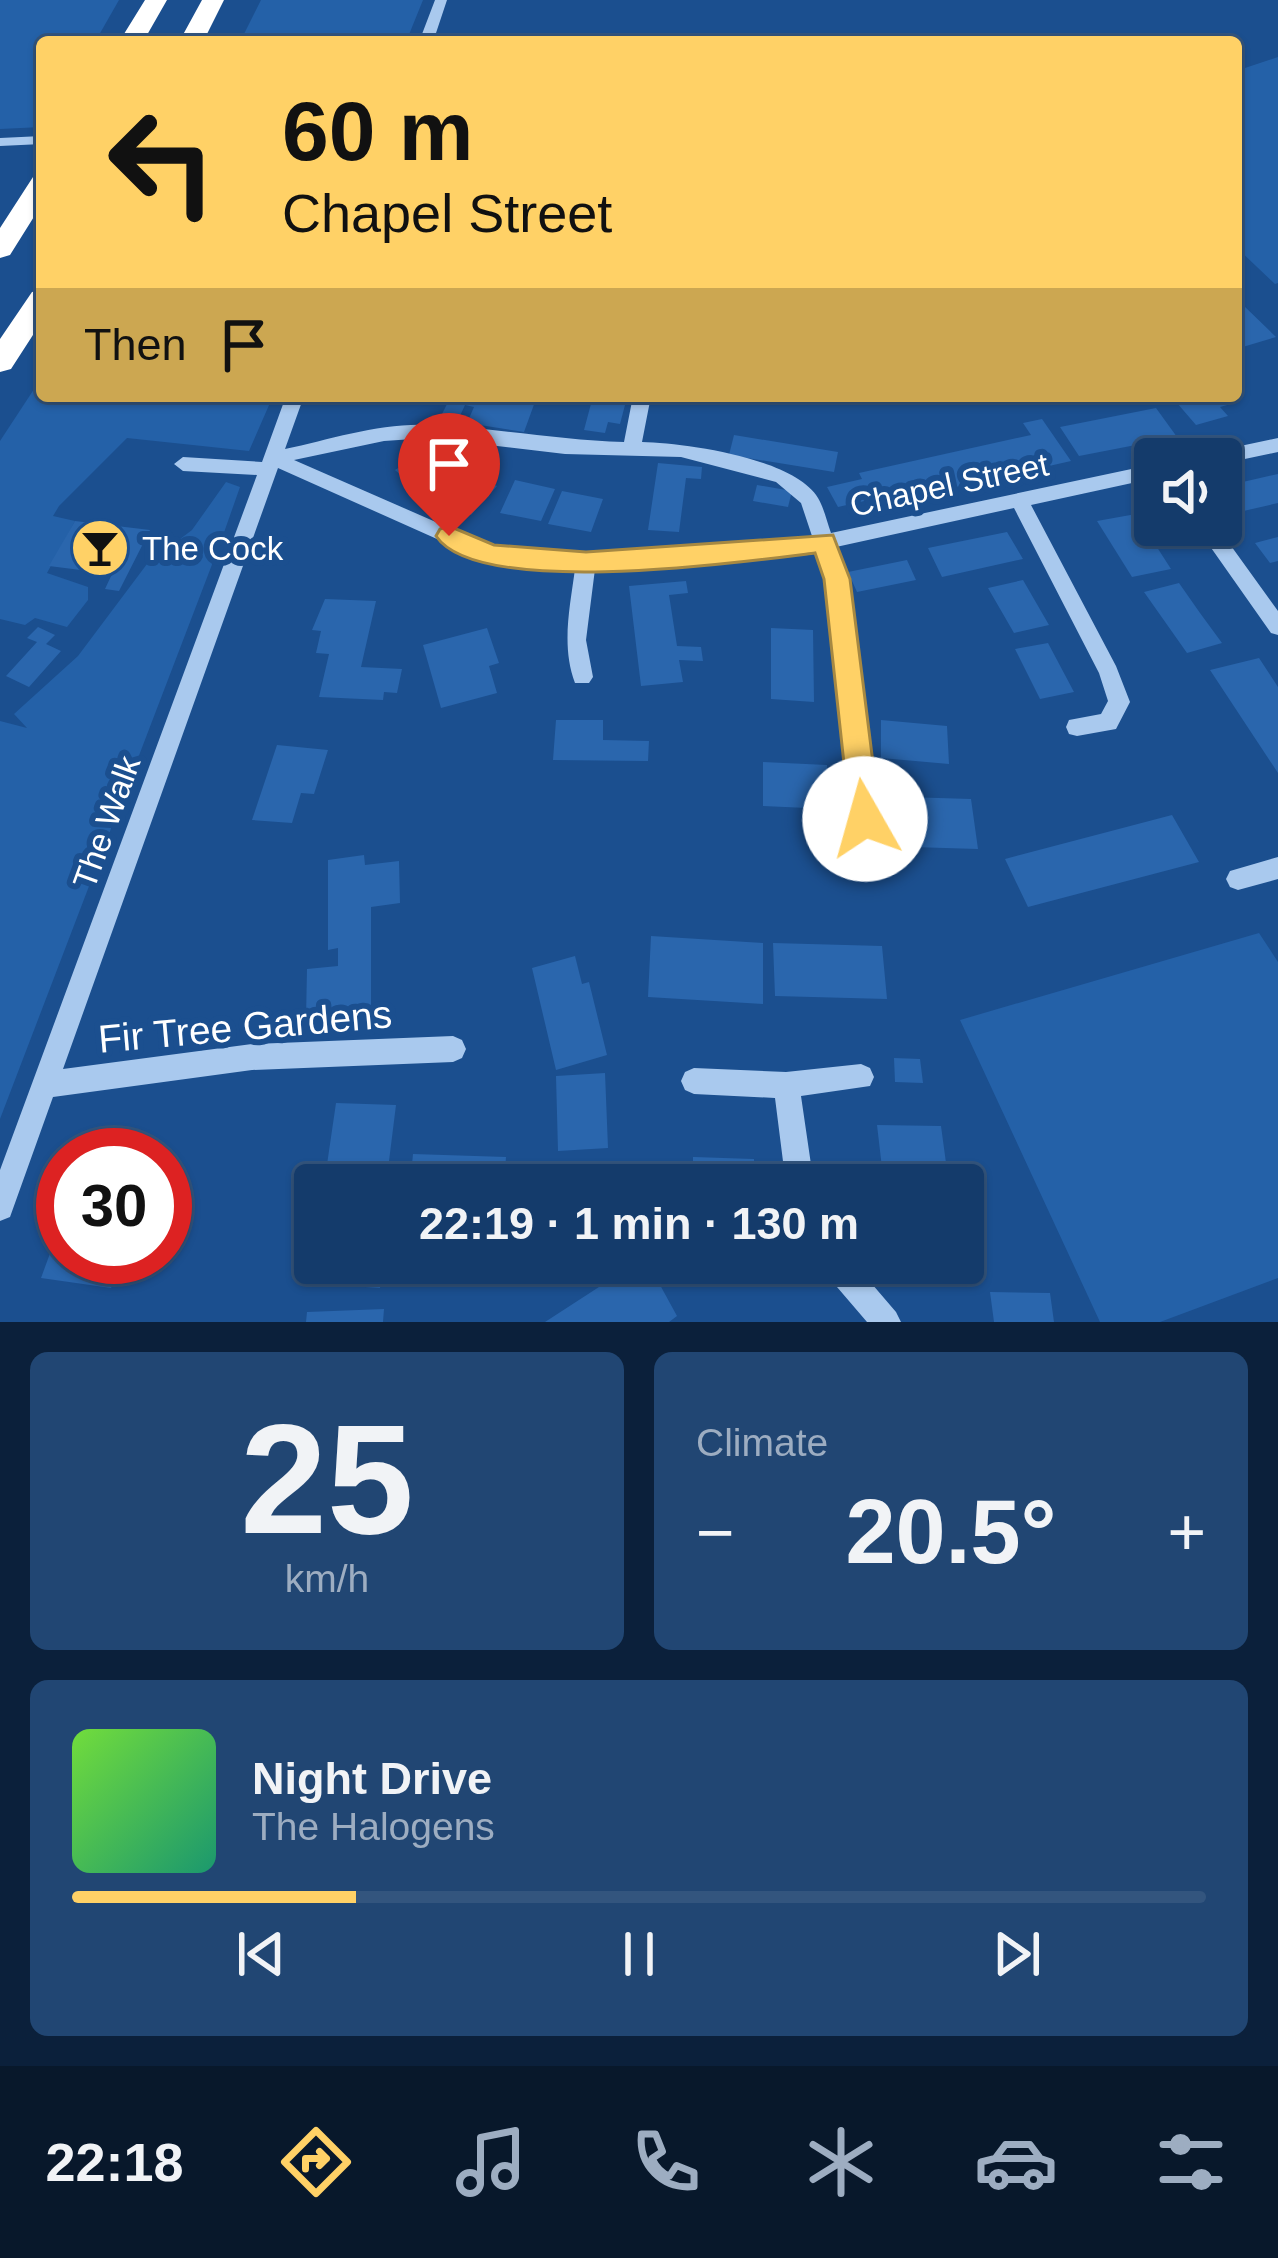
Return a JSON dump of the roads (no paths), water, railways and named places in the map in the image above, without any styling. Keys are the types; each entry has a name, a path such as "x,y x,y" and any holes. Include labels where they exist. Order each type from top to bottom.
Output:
{"highway":[{"path":"135,36 156,0"},
{"path":"194,36 213,0"},
{"path":"0,249 36,192"},
{"path":"0,362 36,308"}],"street":[{"path":"428,36 441,0"},
{"path":"0,142 36,140"},
{"name":"The Walk","path":"0,1208 294,402"},
{"path":"632,448 642,402"},
{"path":"183,464 270,464 384,434 428,431 565,447 681,450 782,477 809,499 837,579 865,819"},
{"path":"1242,453 1278,445"},
{"name":"Chapel Street","path":"270,464 491,555 586,562 704,557 824,542 1134,475"},
{"path":"1019,500 1109,672 1119,702 1108,722 1076,727"},
{"path":"1220,546 1278,627"},
{"path":"582,677 576,640 586,562"},
{"path":"1238,879 1278,868"},
{"name":"Fir Tree Gardens","path":"44,1085 252,1057 453,1049"},
{"path":"694,1081 786,1085 861,1077"},
{"path":"786,1085 797,1164"},
{"path":"854,1284 886,1322"}],"place":[{"name":"The Cock","path":"100,548"}]}
